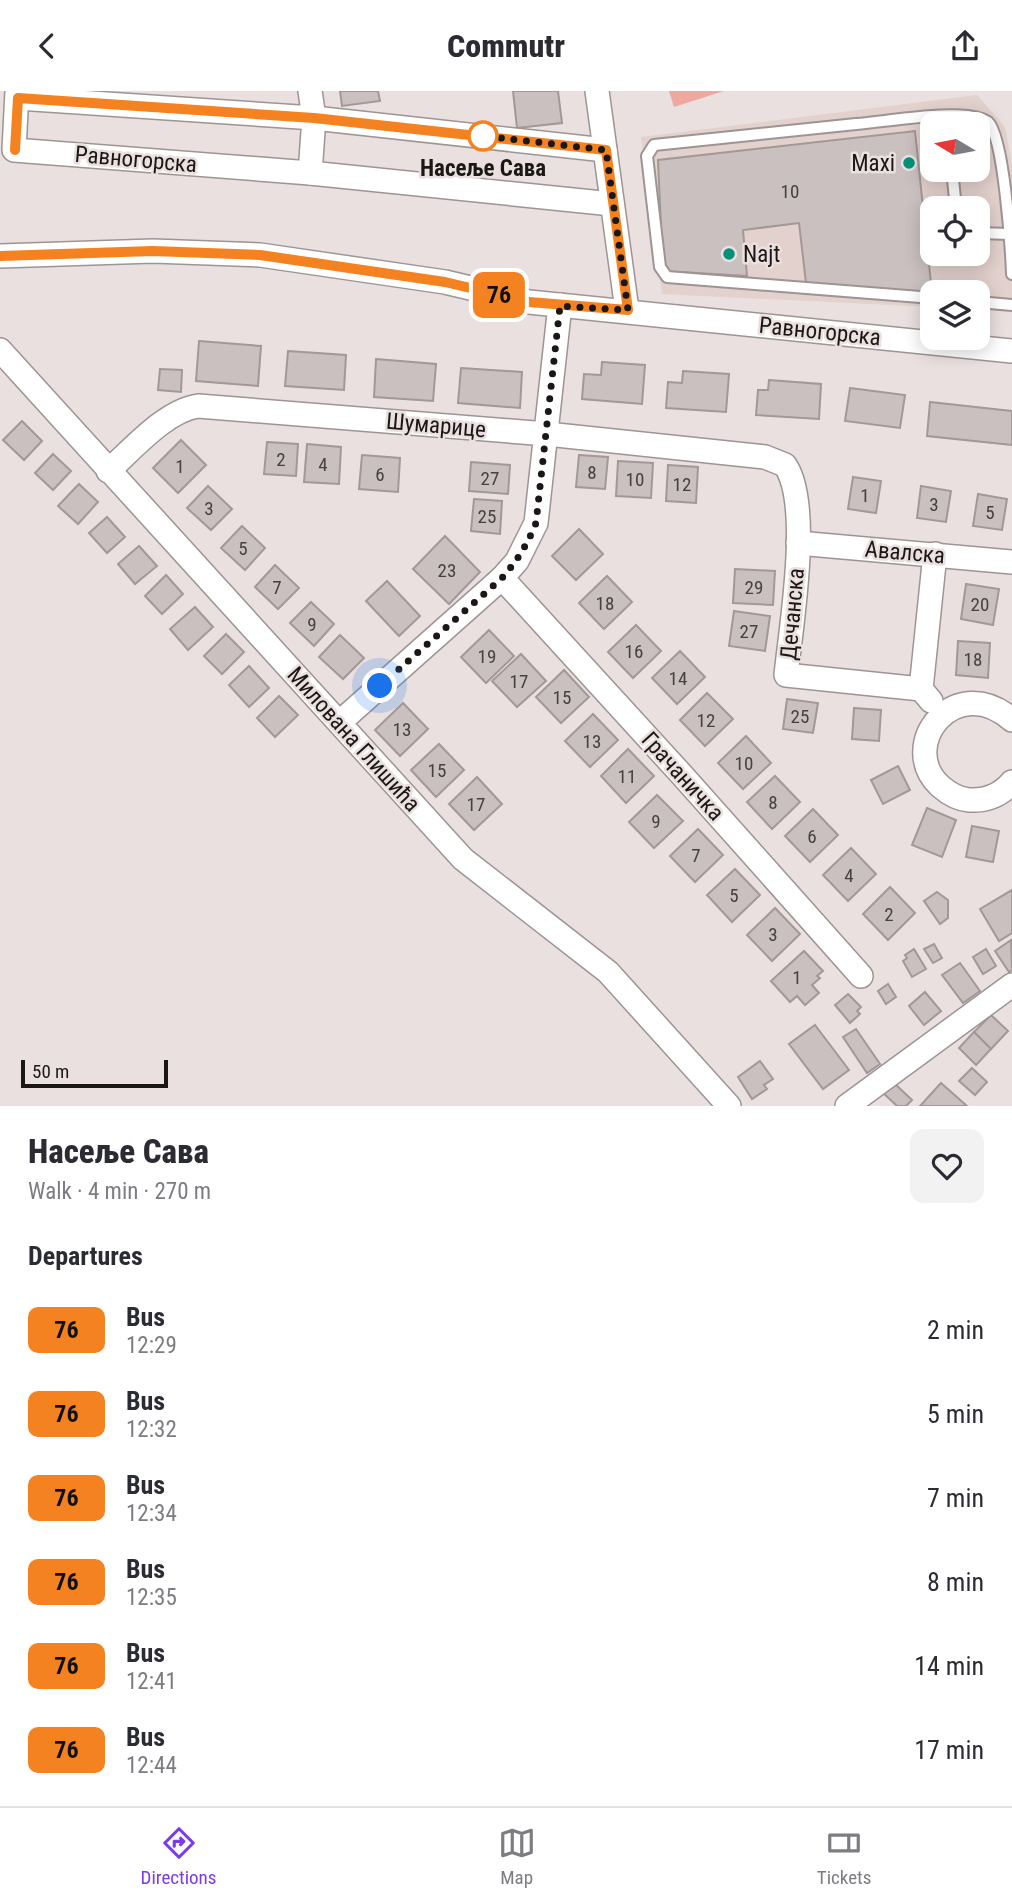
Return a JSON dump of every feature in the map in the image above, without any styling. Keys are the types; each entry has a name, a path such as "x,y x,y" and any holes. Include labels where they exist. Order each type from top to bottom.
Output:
{"street":[{"path":"310,91 314,118 310,173"},
{"path":"597,91 628,310"},
{"name":"Равногорска","path":"606,150 314,118 18,95 15,150 310,173 612,204"},
{"name":"Равногорска","path":"0,256 153,251 260,255 445,282 560,306 628,310 1012,351"},
{"path":"340,722 502,578 517,561 536,523 560,306"},
{"name":"Милована Глишића","path":"0,350 463,859 607,972 729,1106"},
{"name":"Шумарице","path":"108,471 167,419 187,408 198,406 547,434 765,457 785,465 792,477 796,499 798,543"},
{"name":"Авалска","path":"798,543 1012,562"},
{"name":"Дечанска","path":"798,543 786,675 921,689"},
{"path":"935,555 921,689 943,713"},
{"name":"Грачаничка","path":"502,578 861,976"},
{"path":"1012,720 986,703 964,704 943,713 933,725 927,739 925,755 937,783 948,793 962,799 993,797 1012,782"},
{"path":"847,1106 1012,985"}],"lane":[{"path":"920,123 654,145 647,156 660,267 667,277 920,297"},
{"path":"990,126 1000,160 1010,234 1012,274"},
{"path":"990,233 1010,234"},
{"path":"990,303 1012,305"}],"shaded area":[{"path":"669,91 724,91 674,107"},
{"path":"977,95 1005,127 1012,164 1012,311 990,310 990,280 920,280 920,306 662,294 641,137"}],"building":[{"path":"340,91 378,91 380,101 342,106"},
{"path":"513,91 558,91 562,123 517,128"},
{"path":"915,131 922,196 920,266 929,266 931,280 920,280 920,292 806,283 799,223 743,230 747,276 663,271 658,160"},
{"path":"199,341 261,346 258,386 196,381"},
{"path":"288,351 346,355 344,390 285,386"},
{"path":"376,359 436,364 433,401 374,397"},
{"path":"602,362 645,365 642,404 582,399 584,374 601,375"},
{"path":"461,368 522,372 520,408 458,403"},
{"path":"160,369 182,370 181,392 158,390"},
{"path":"683,371 729,374 726,412 666,408 668,382 682,383"},
{"path":"769,380 821,384 819,419 756,415 758,390 768,390"},
{"path":"850,388 905,395 900,428 845,421"},
{"path":"930,402 1012,411 1012,445 927,436"},
{"path":"22,421 42,441 24,460 3,440"},
{"path":"181,440 206,465 178,493 153,468"},
{"path":"267,442 298,444 296,476 264,474"},
{"path":"307,444 341,447 339,484 304,482"},
{"path":"53,454 71,471 53,490 35,473"},
{"path":"362,455 400,458 398,492 359,489"},
{"path":"579,455 608,457 605,489 576,487"},
{"path":"618,461 653,463 651,498 616,496"},
{"path":"471,462 510,465 508,494 469,491"},
{"path":"668,465 698,467 696,503 666,501"},
{"path":"853,477 881,481 876,513 848,509"},
{"path":"79,484 98,502 78,524 58,506"},
{"path":"208,486 232,509 211,530 187,508"},
{"path":"921,486 951,491 946,522 917,518"},
{"path":"978,494 1007,499 1002,530 973,526"},
{"path":"474,499 502,501 500,534 471,531"},
{"path":"107,517 125,537 107,553 89,533"},
{"path":"242,526 265,548 245,570 221,548"},
{"path":"579,529 603,554 576,580 552,556"},
{"path":"445,536 480,572 449,604 413,569"},
{"path":"139,546 157,566 135,584 118,564"},
{"path":"275,565 299,588 278,609 255,587"},
{"path":"735,569 775,571 773,605 733,603"},
{"path":"166,575 183,594 162,614 145,596"},
{"path":"607,576 632,602 604,629 579,603"},
{"path":"387,581 420,616 399,636 366,601"},
{"path":"966,584 999,589 993,625 961,619"},
{"path":"311,602 334,624 314,646 290,623"},
{"path":"195,607 213,627 188,650 170,629"},
{"path":"734,611 770,616 765,651 729,646"},
{"path":"636,625 661,651 633,678 608,652"},
{"path":"489,630 514,656 486,683 461,657"},
{"path":"226,634 244,652 222,674 204,656"},
{"path":"340,635 364,658 343,679 319,657"},
{"path":"958,641 990,643 988,678 956,675"},
{"path":"680,651 705,677 677,704 652,678"},
{"path":"521,654 546,681 517,707 492,681"},
{"path":"249,666 269,688 249,707 229,685"},
{"path":"564,670 589,697 561,723 536,697"},
{"path":"707,693 733,719 705,746 680,720"},
{"path":"279,696 298,715 275,737 257,718"},
{"path":"787,699 818,703 813,733 783,729"},
{"path":"403,703 428,729 400,756 375,730"},
{"path":"854,708 881,710 879,741 852,739"},
{"path":"593,714 618,740 590,767 565,741"},
{"path":"746,736 771,763 743,789 718,763"},
{"path":"439,744 464,770 436,797 411,770"},
{"path":"628,749 654,776 626,803 601,776"},
{"path":"898,766 910,790 883,804 871,780"},
{"path":"775,776 800,802 772,829 747,802"},
{"path":"477,777 502,804 474,830 449,804"},
{"path":"657,795 683,821 654,848 629,822"},
{"path":"927,808 956,820 942,857 912,845"},
{"path":"813,809 838,835 810,862 785,836"},
{"path":"972,826 999,831 993,862 966,857"},
{"path":"698,829 723,855 695,882 670,856"},
{"path":"851,848 876,874 848,901 823,875"},
{"path":"735,869 760,895 732,922 707,895"},
{"path":"890,887 915,913 888,940 863,914"},
{"path":"1012,890 1012,933 999,941 980,909"},
{"path":"937,892 948,900 948,918 940,924 924,901"},
{"path":"775,908 800,934 772,961 747,935"},
{"path":"1011,940 1012,970 1009,972 995,951"},
{"path":"934,944 942,958 933,963 924,949"},
{"path":"914,949 926,969 912,977 903,961 907,958 905,955"},
{"path":"986,949 996,966 983,974 973,957"},
{"path":"804,951 823,971 812,985 819,993 805,1005 797,996 790,1002 771,981"},
{"path":"960,963 980,991 963,1003 942,975"},
{"path":"888,984 896,997 886,1004 878,991"},
{"path":"925,992 941,1011 924,1025 909,1006"},
{"path":"848,994 861,1007 857,1011 860,1014 850,1023 835,1005"},
{"path":"991,1015 1008,1031 991,1049 974,1032"},
{"path":"815,1025 849,1070 823,1089 789,1044"},
{"path":"856,1029 880,1064 867,1073 843,1037"},
{"path":"974,1032 991,1049 976,1065 959,1048"},
{"path":"760,1061 773,1079 764,1085 767,1089 752,1099 738,1077"},
{"path":"972,1068 987,1082 975,1095 959,1081"},
{"path":"892,1081 912,1100 906,1106 897,1106 882,1092"},
{"path":"941,1083 967,1106 920,1106"}],"bus line":[{"name":"76","path":"0,256 153,251 260,255 445,282 529,302 628,310 606,150 314,118 18,98 15,150"}],"place":[{"name":"Насеље Сава","path":"483,136"},
{"name":"Maxi","path":"909,163"},
{"name":"Najt","path":"729,254"}],"route":[{"path":"380,686 502,578 517,561 528,542 536,523 560,306 628,310 606,150 483,136"}]}
